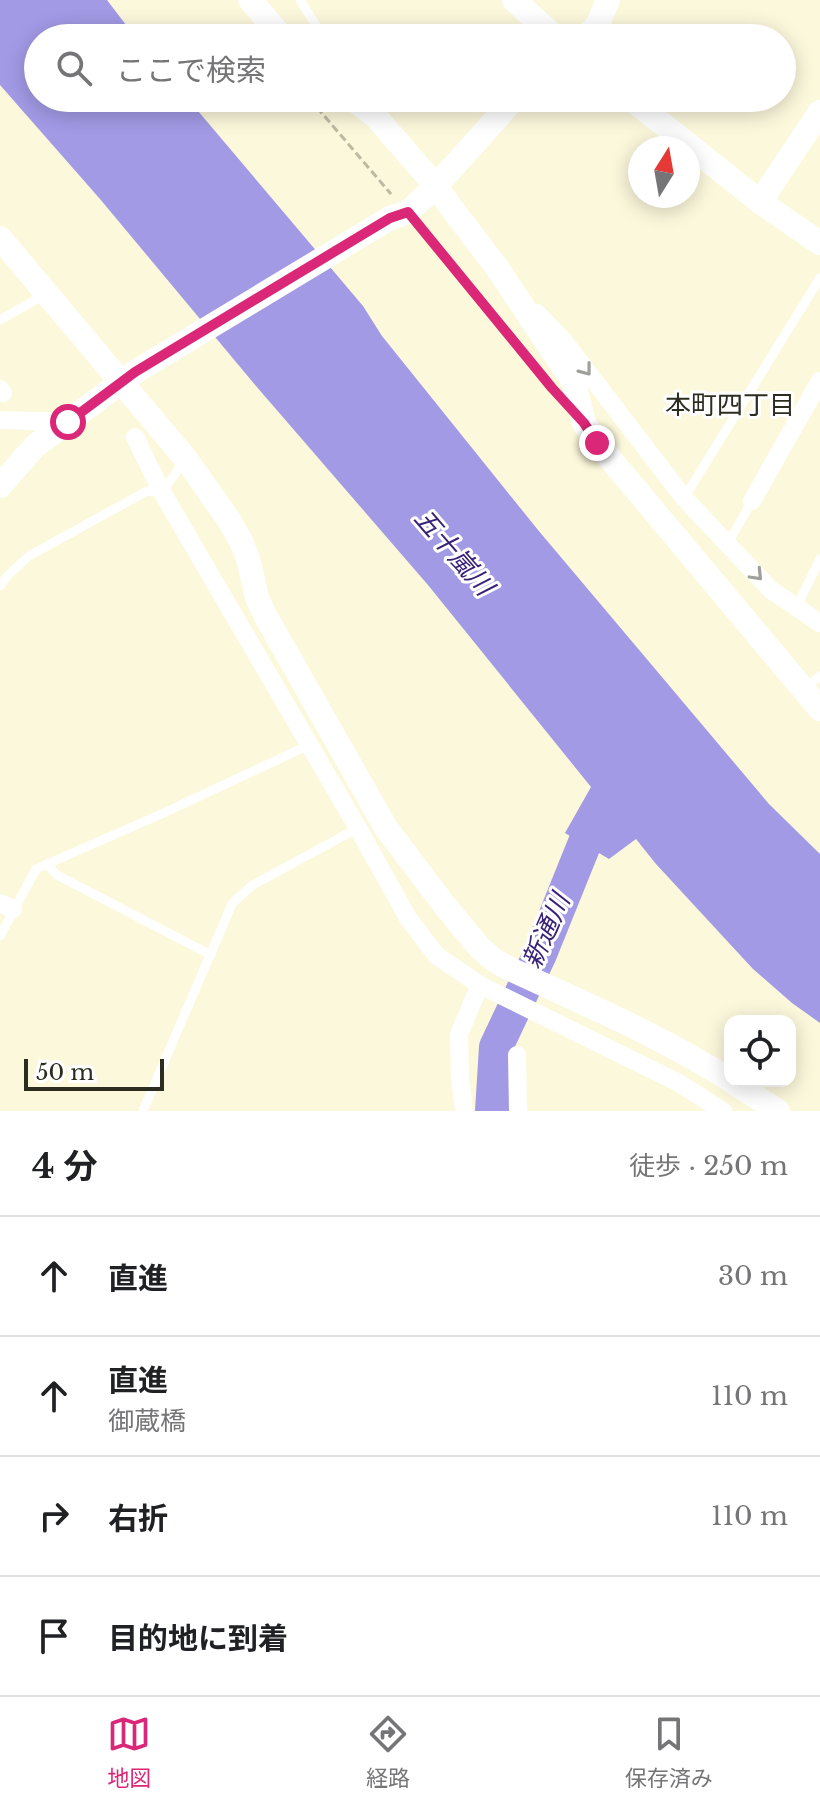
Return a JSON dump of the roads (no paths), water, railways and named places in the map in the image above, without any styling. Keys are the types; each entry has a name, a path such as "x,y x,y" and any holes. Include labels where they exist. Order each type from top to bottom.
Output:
{"street":[{"path":"250,0 271,24"},
{"path":"514,0 541,24"},
{"path":"598,24 608,0"},
{"path":"373,112 436,186 498,269 574,383 584,423 597,443 812,682 820,709"},
{"path":"0,486 35,446 128,377 399,215 436,186 502,112"},
{"path":"648,112 760,202 820,243"},
{"path":"760,202 820,112"},
{"path":"0,238 47,294 128,377 229,520 249,562 257,598 265,615 386,828 479,947 510,969 616,1018 695,1058 724,1077"},
{"path":"498,269 563,340 684,498 771,590 820,623"},
{"path":"752,501 820,381"},
{"path":"0,420 68,422"},
{"path":"135,437 162,492 408,918 437,956 480,985 679,1083 723,1111"},
{"path":"464,1111 459,1034 480,985"},
{"path":"517,1055 518,1111"},
{"path":"739,1087 765,1107"}],"lane":[{"path":"300,0 315,24"},
{"path":"684,498 820,278"},
{"path":"0,320 47,294"},
{"path":"0,586 29,556 147,491 162,492 186,459"},
{"path":"727,545 752,501"},
{"path":"796,608 820,559"},
{"path":"0,936 6,906 36,869 309,745"},
{"path":"143,1111 232,904 251,886 358,828"},
{"path":"47,864 57,875 211,955"}],"water":[{"name":"五十嵐川","path":"0,0 107,0 125,24 24,24 24,112 199,112 363,306 382,336 538,530 769,804 820,854 820,1023 753,969 636,839 609,859 565,833 591,787 428,585 0,85"}],"waterway":[{"name":"新通川","path":"492,1111 496,1047 540,954 586,840 613,808"}],"district":[{"name":"本町四丁目","path":"730,405"}]}
